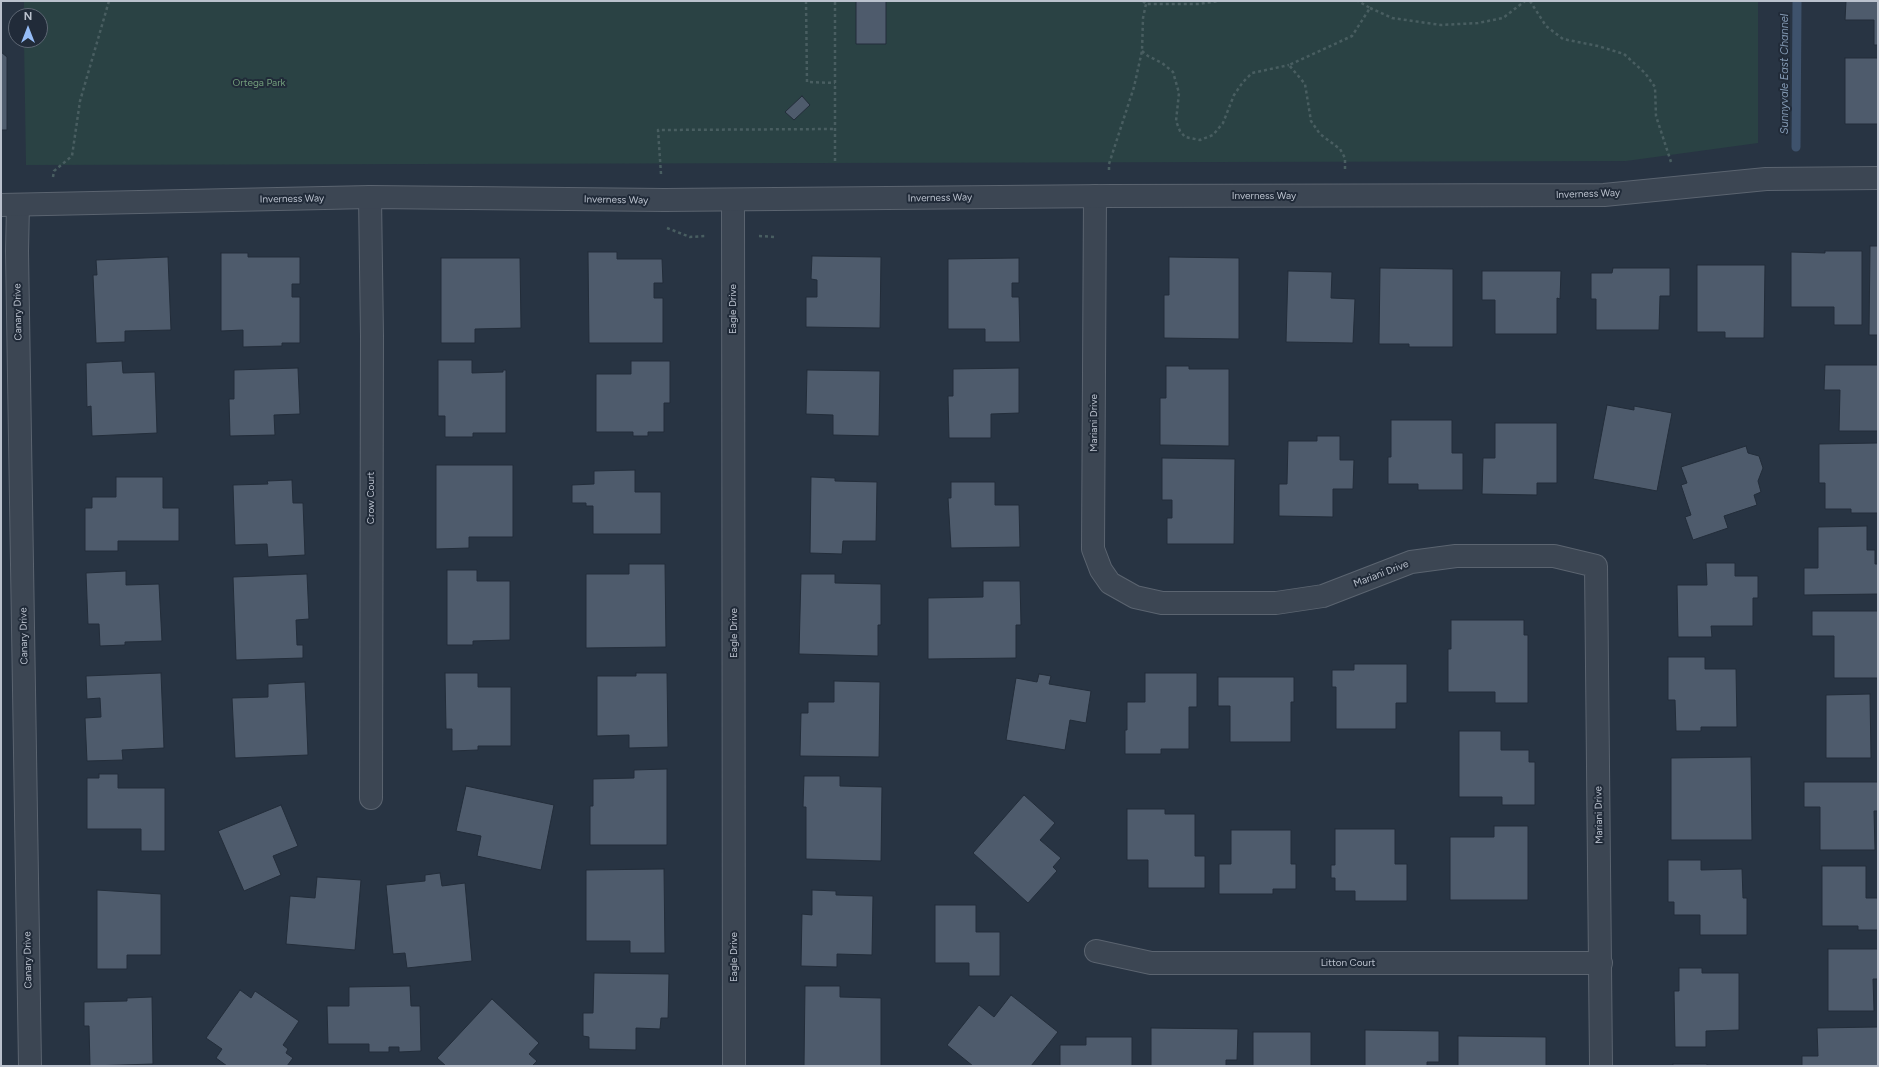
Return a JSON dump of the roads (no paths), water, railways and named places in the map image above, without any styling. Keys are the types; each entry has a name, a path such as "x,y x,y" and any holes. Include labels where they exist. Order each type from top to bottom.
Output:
{"street":[{"name":"Inverness Way","path":"9,205 370,197 733,200 1102,196 1604,195 1681,186 1766,179 1878,178"},
{"name":"Mariani Drive","path":"1102,196 1093,549 1101,570 1110,583 1136,598 1162,603 1276,603 1323,596 1411,562 1456,556 1554,556 1596,566 1601,1066"},
{"name":"Crow Court","path":"370,197 372,336 371,798"},
{"name":"Eagle Drive","path":"733,200 734,1066"},
{"name":"Canary Drive","path":"9,205 17,266 30,1066"},
{"name":"Litton Court","path":"1096,951 1152,963 1601,963"}],"waterway":[{"name":"Sunnyvale East Channel","path":"1796,147 1797,1"}],"park label":[{"name":"Ortega Park","path":"259,83"}]}
